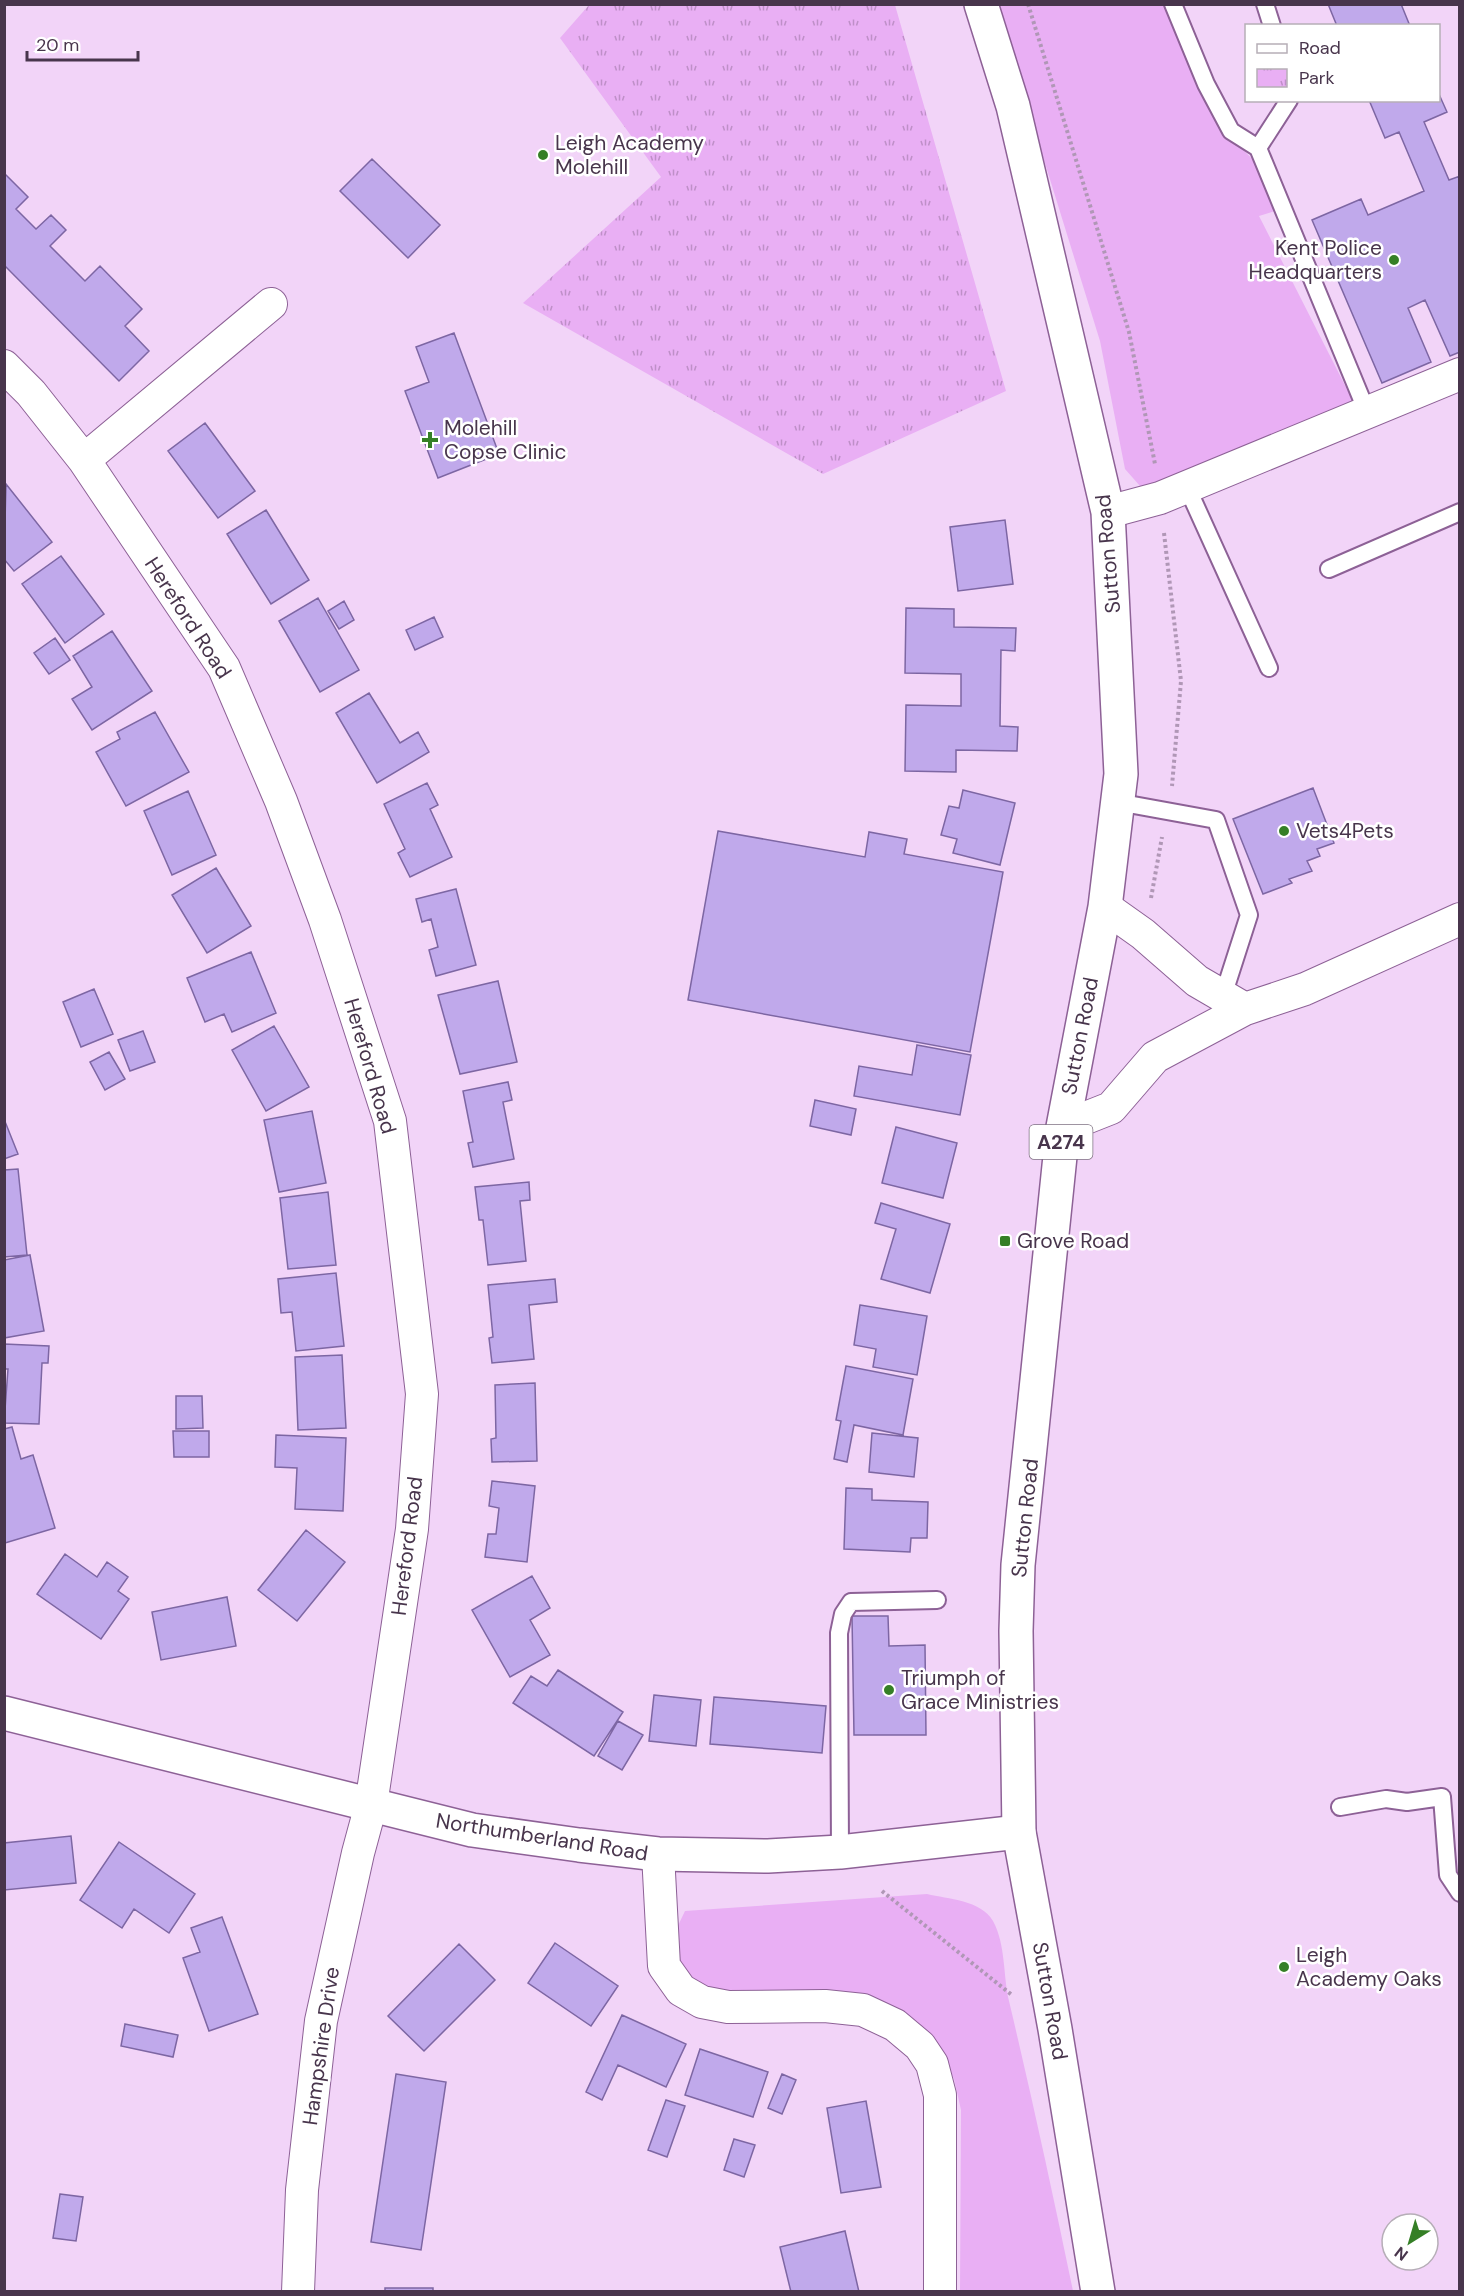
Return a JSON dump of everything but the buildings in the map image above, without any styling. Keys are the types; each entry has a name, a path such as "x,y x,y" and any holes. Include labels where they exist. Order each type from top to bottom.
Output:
{"main road":[{"name":"Sutton Road","path":"981,4 1013,106 1108,512 1121,774 1105,907 1063,1127 1018,1565 1016,1631 1019,1832 1055,2028 1098,2292"},
{"name":"Northumberland Road","path":"4,1713 472,1830 658,1854 768,1856 840,1852 1019,1832"}],"street":[{"path":"84,460 271,304"},
{"name":"Hereford Road","path":"4,366 31,393 84,460 224,668 281,801 325,920 390,1121 422,1394 412,1528 371,1805"},
{"path":"1108,512 1161,498 1460,374"},
{"path":"1105,907 1143,934 1197,981 1234,1002"},
{"path":"1063,1127 1111,1108 1155,1057 1234,1002 1305,989 1460,919"},
{"name":"Hampshire Drive","path":"298,2292 302,2190 321,2021 341,1923 371,1805"},
{"path":"658,1854 663,1966 681,1989 702,2002 728,2007 825,2006 863,2010 895,2025 920,2046 932,2064 940,2096 940,2292"}],"lane":[{"path":"1173,4 1206,84 1232,131 1258,148 1367,412"},
{"path":"1264,4 1271,24"},
{"path":"1258,148 1288,102"},
{"path":"1187,487 1269,668"},
{"path":"1329,568 1460,512"},
{"path":"1117,802 1216,820 1248,915 1234,1002"},
{"path":"840,1852 839,1633 843,1614 851,1602 937,1600"},
{"path":"1340,1807 1386,1799 1407,1802 1442,1797 1448,1875 1460,1893"}],"path":[{"path":"882,1892 1055,2028"}],"green space":[{"path":"589,5 895,5 1006,391 823,474 523,303 661,177 560,38"},
{"path":"996,5 1163,5 1225,131 1260,167 1278,210 1259,216 1357,409 1159,490 1140,486 1125,469 1100,341"},
{"path":"927,1894 963,1902 981,1909 988,1914 997,1930 1009,2001 1073,2291 960,2291 961,2110 954,2079 945,2059 917,2025 715,1999 678,1967 674,1934 685,1911"}],"place":[{"name":"Leigh Academy Molehill","path":"543,155"},
{"name":"Kent Police Headquarters","path":"1394,260"},
{"name":"Molehill Copse Clinic","path":"430,440"},
{"name":"Vets4Pets","path":"1284,831"},
{"name":"Grove Road","path":"1005,1241"},
{"name":"Triumph of Grace Ministries","path":"889,1690"},
{"name":"Leigh Academy Oaks","path":"1284,1967"}]}
